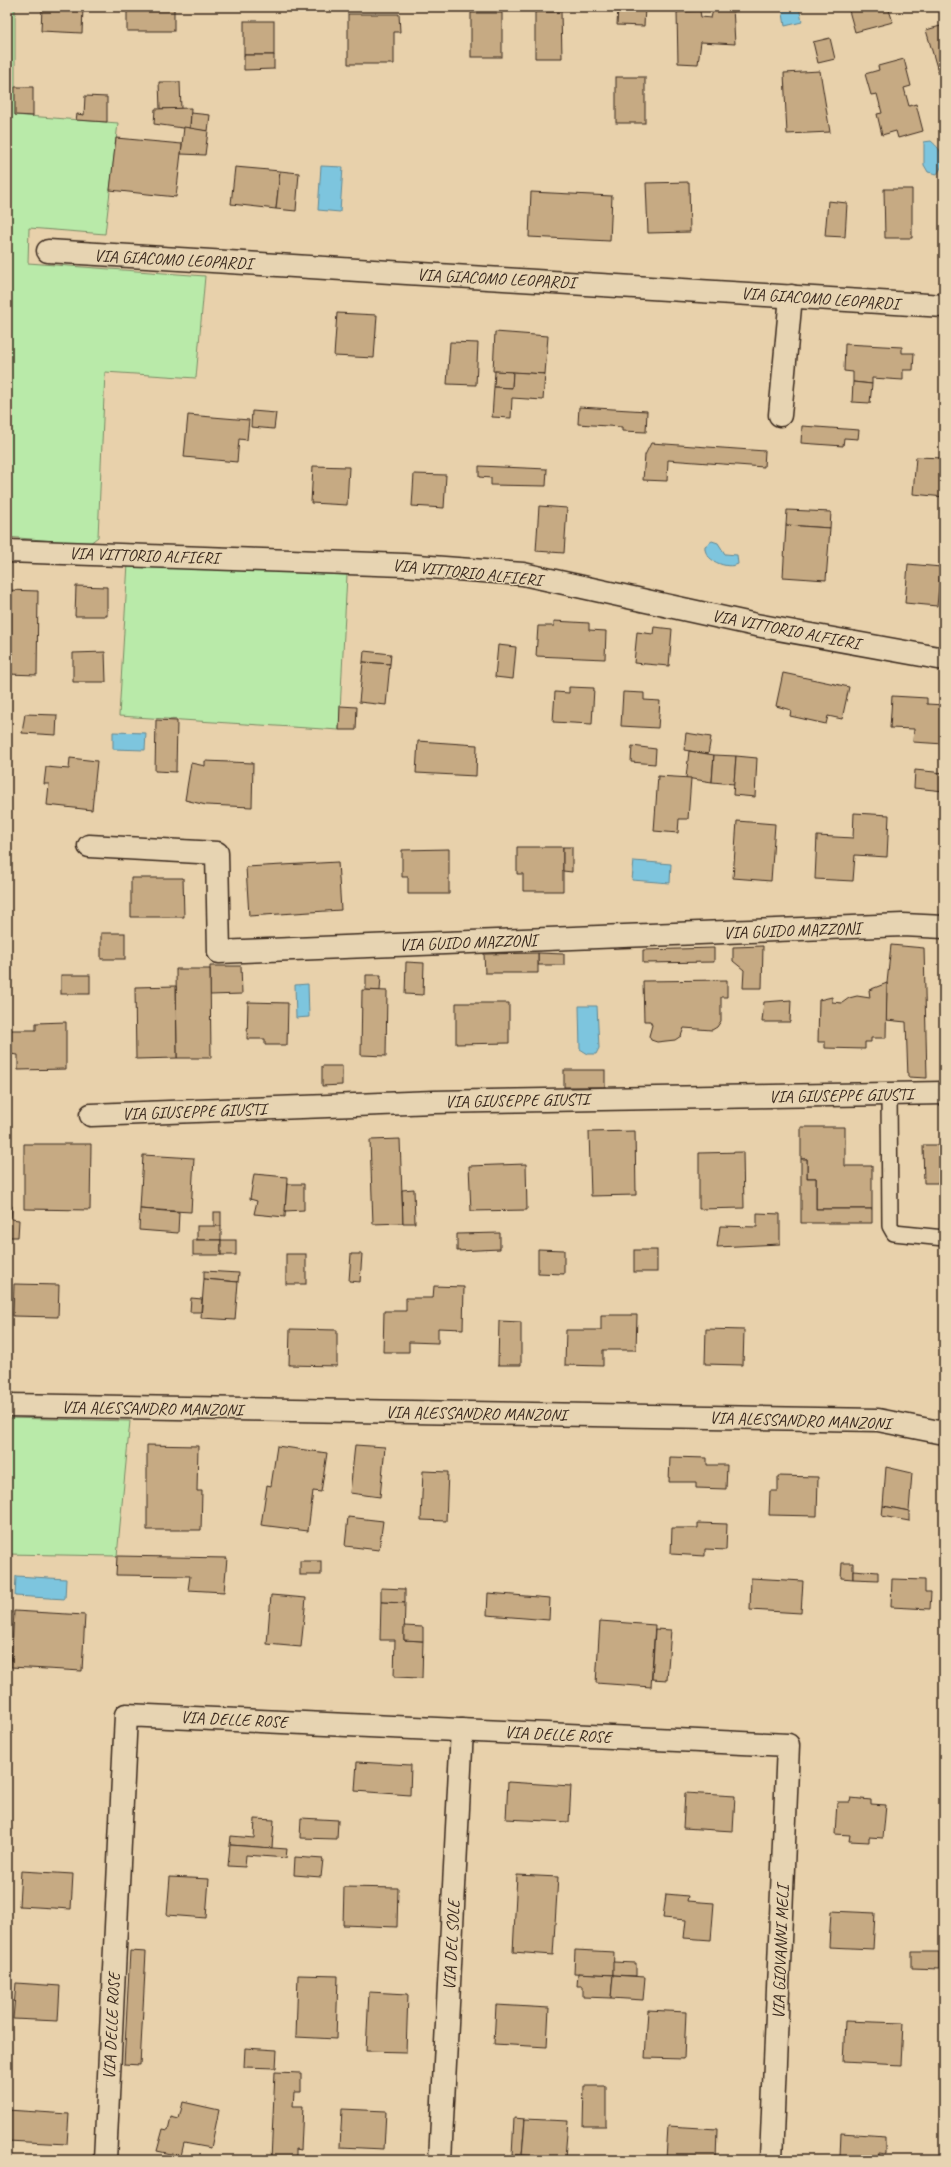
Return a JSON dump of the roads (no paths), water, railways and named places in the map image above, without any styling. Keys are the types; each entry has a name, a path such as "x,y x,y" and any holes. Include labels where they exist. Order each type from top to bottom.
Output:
{"street":[{"name":"VIA GIACOMO LEOPARDI","path":"48,251 944,306"},
{"path":"780,415 790,296"},
{"name":"VIA VITTORIO ALFIERI","path":"7,551 130,554 404,565 523,574 756,625 944,659"},
{"name":"VIA GUIDO MAZZONI","path":"89,846 217,852 219,952 903,925 944,927"},
{"name":"VIA GIUSEPPE GIUSTI","path":"91,1115 434,1102 944,1093"},
{"name":"VIA ALESSANDRO MANZONI","path":"7,1405 878,1420 944,1433"},
{"name":"VIA DELLE ROSE","path":"105,2160 126,1714 788,1745"},
{"name":"VIA DEL SOLE","path":"440,2160 462,1730"},
{"name":"VIA GIOVANNI MELI","path":"771,2160 788,1745"}],"lane":[{"path":"889,1094 890,1226 894,1233 901,1235 944,1238"}],"water":[{"path":"782,7 799,7 802,22 785,26"},
{"path":"931,141 941,152 943,160 937,174 928,172 924,165 924,142"},
{"path":"321,166 343,167 340,212 318,210"},
{"path":"712,541 718,543 725,554 737,555 738,564 733,566 722,565 708,556 705,551 705,546"},
{"path":"113,732 146,733 145,750 113,749"},
{"path":"634,861 671,864 670,883 632,880"},
{"path":"308,984 309,1017 296,1018 295,985"},
{"path":"579,1006 597,1006 599,1048 596,1054 588,1054 580,1049"},
{"path":"16,1576 66,1579 65,1599 15,1596"}]}
